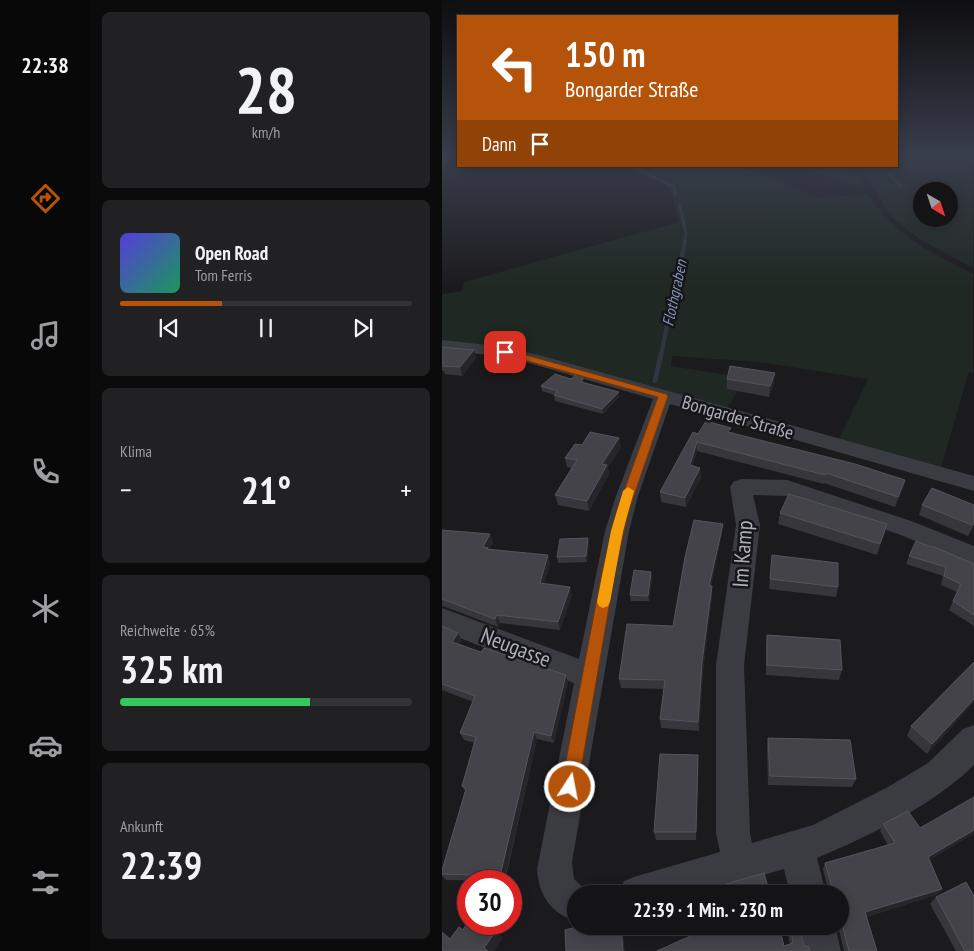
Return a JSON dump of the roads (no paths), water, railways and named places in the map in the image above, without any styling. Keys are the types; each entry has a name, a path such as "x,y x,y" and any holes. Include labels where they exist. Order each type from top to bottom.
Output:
{"street":[{"name":"Bongarder Straße","path":"442,345 488,349 518,355 974,484"},
{"path":"567,897 561,892 555,880 555,868 591,676 608,572 622,513 663,396"},
{"name":"Im Kamp","path":"740,864 734,833 730,665 748,525 741,487 787,488 906,528 974,556"},
{"name":"Neugasse","path":"442,619 591,676"},
{"path":"668,885 797,848 828,836 937,778 953,764 974,740"},
{"path":"797,848 806,885"},
{"path":"818,935 822,951"}],"waterway":[{"name":"Flothgraben","path":"680,206 686,234 684,242"},
{"name":"Flothgraben","path":"661,355 685,241"},
{"name":"Flothgraben","path":"655,381 661,354"}]}
